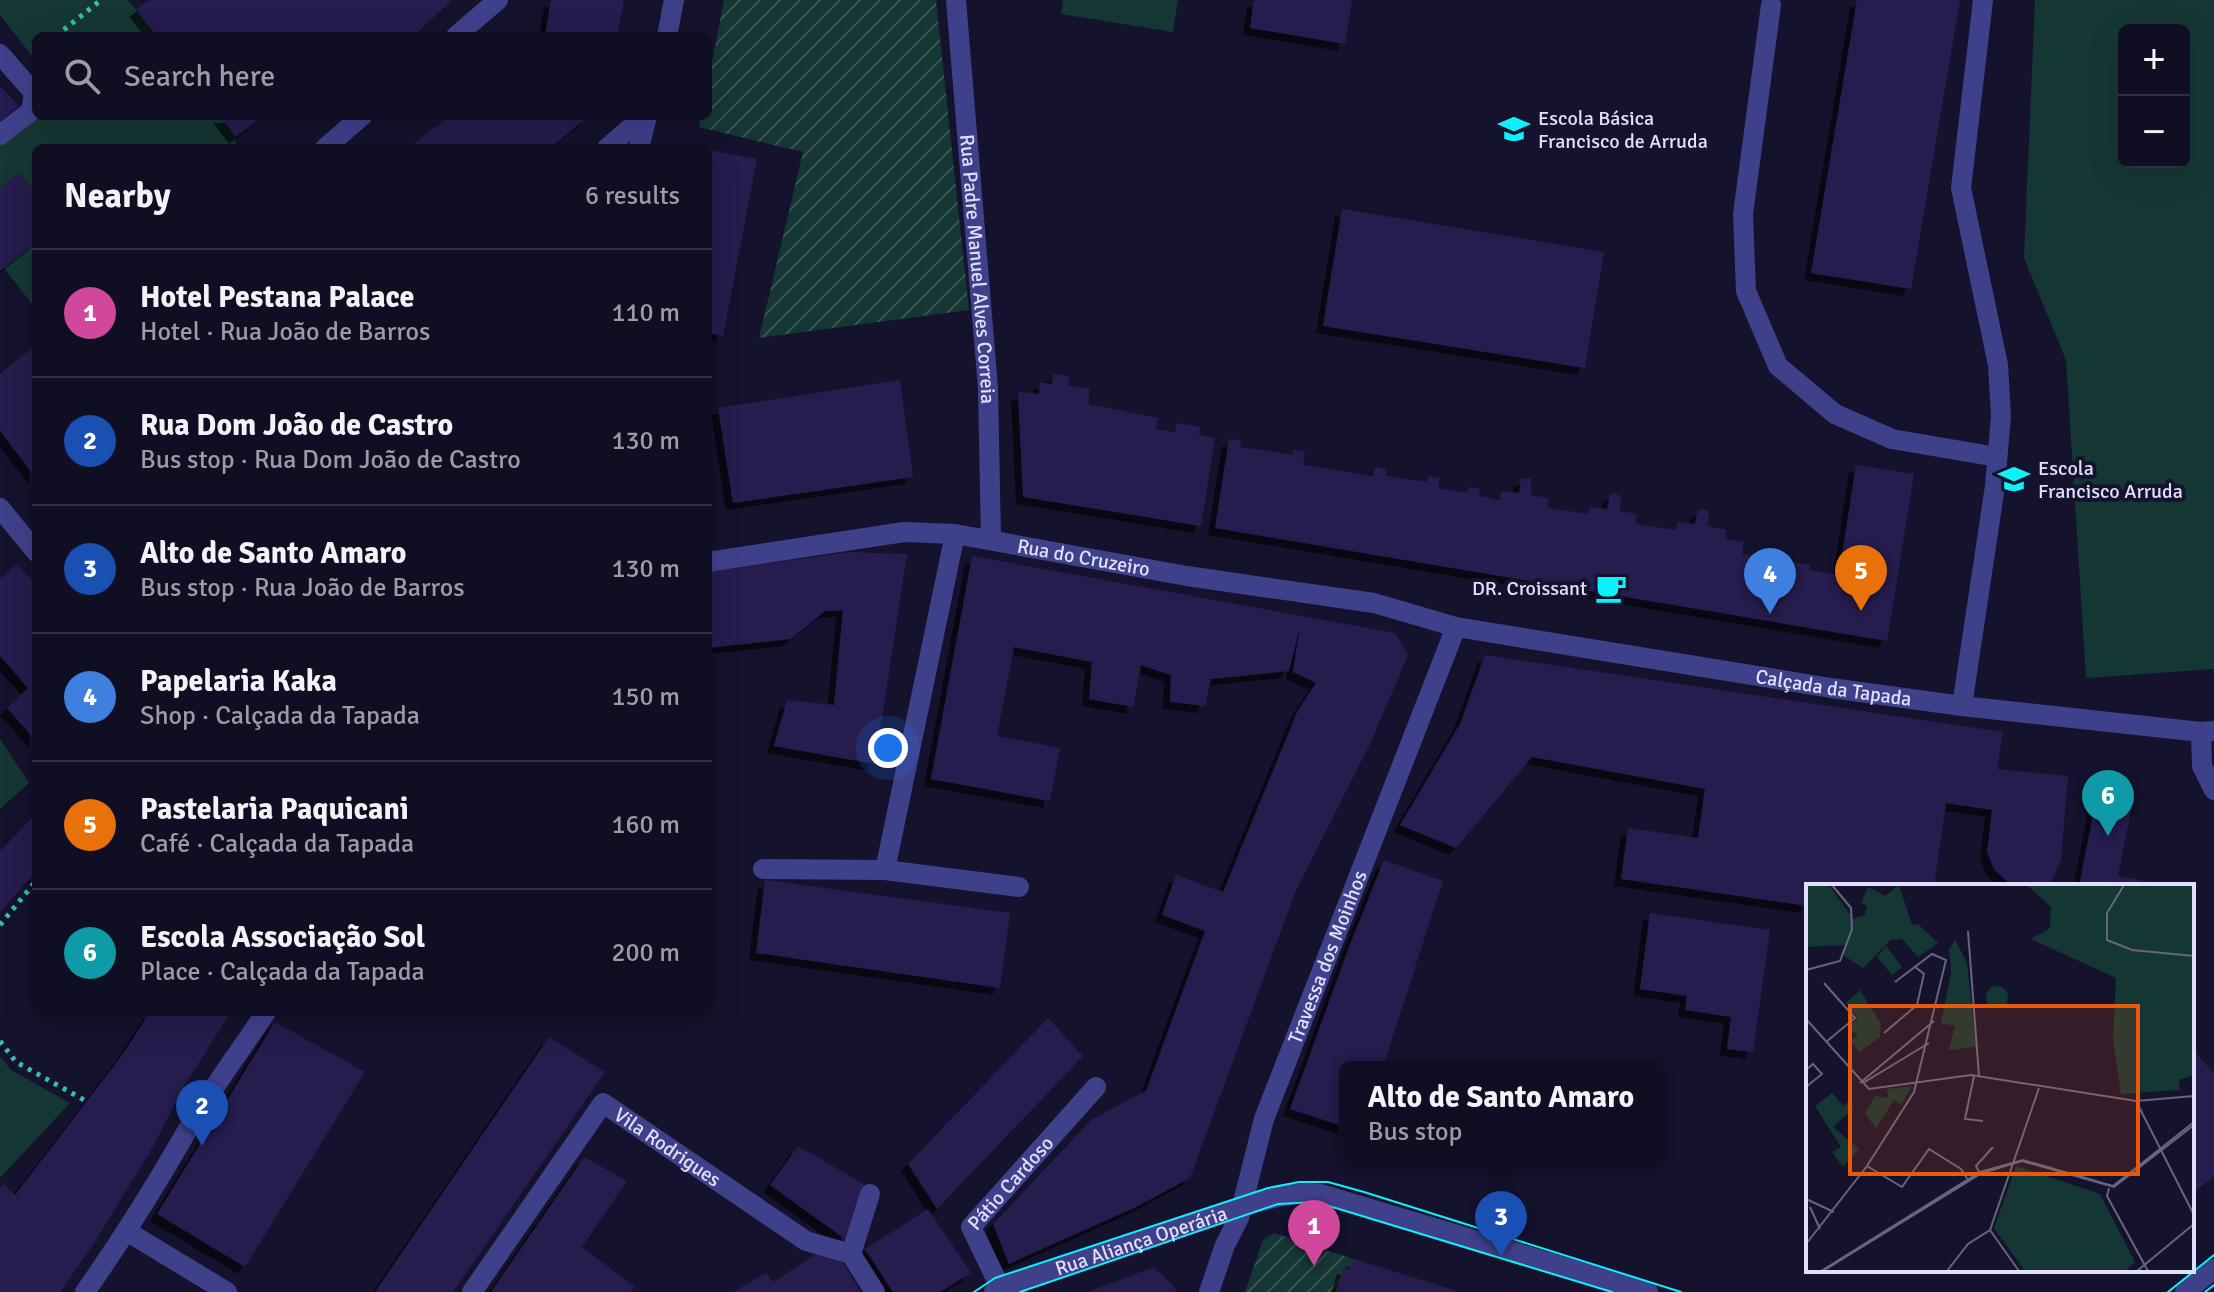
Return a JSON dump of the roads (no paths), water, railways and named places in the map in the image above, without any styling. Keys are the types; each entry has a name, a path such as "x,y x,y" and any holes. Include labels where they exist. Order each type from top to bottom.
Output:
{"street":[{"path":"461,32 498,0"},
{"path":"668,32 674,0"},
{"name":"Rua Padre Manuel Alves Correia","path":"956,0 988,388 991,540"},
{"path":"1962,706 2001,416 1998,365 1961,188 1983,0"},
{"path":"1771,5 1743,214 1746,291 1778,366 1835,414 1892,439 1997,457"},
{"path":"0,54 32,91"},
{"path":"0,135 31,111 32,105"},
{"path":"330,144 357,120"},
{"path":"612,144 641,120"},
{"path":"640,144 645,120"},
{"path":"0,508 32,547"},
{"name":"Rua do Cruzeiro","path":"712,561 904,532 929,531 1187,576 1374,603 1456,627"},
{"path":"885,870 955,534"},
{"name":"Calçada da Tapada","path":"1456,627 1831,688 1962,706 2207,732"},
{"name":"Travessa dos Moinhos","path":"1209,1292 1242,1207 1264,1119 1456,627"},
{"path":"2207,732 2202,766 2214,790"},
{"path":"763,869 885,870 1019,887"},
{"path":"85,1292 128,1232 184,1135 263,1016"},
{"name":"Pátio Cardoso","path":"997,1291 971,1227 1096,1087"},
{"name":"Vila Rodrigues","path":"472,1292 603,1103 806,1241 851,1254"},
{"name":"Rua Aliança Operária","path":"997,1291 1242,1207 1307,1192 1648,1292"},
{"path":"870,1194 851,1254 875,1292"},
{"path":"128,1232 227,1292"},
{"path":"2185,1292 2214,1269"}],"tram line":[{"path":"974,1292 995,1278 1268,1188 1299,1182 1328,1182 1364,1192 1681,1292"},
{"path":"1020,1292 1278,1204 1316,1202 1612,1292"},
{"path":"2194,1271 2214,1255"},
{"path":"2168,1292 2193,1272"},
{"path":"2205,1292 2214,1285"}],"place":[{"name":"Escola Básica Francisco de Arruda","path":"1514,129"},
{"name":"Escola Francisco Arruda","path":"2014,479"},
{"name":"DR. Croissant","path":"1611,588"},
{"name":"Pastelaria Paquicani","path":"1861,611"},
{"name":"Papelaria Kaka","path":"1770,614"},
{"name":"Escola Associação Sol","path":"2108,836"},
{"name":"Rua Dom João de Castro","path":"202,1146"},
{"name":"Alto de Santo Amaro","path":"1501,1257"},
{"name":"Hotel Pestana Palace","path":"1314,1266"}]}
